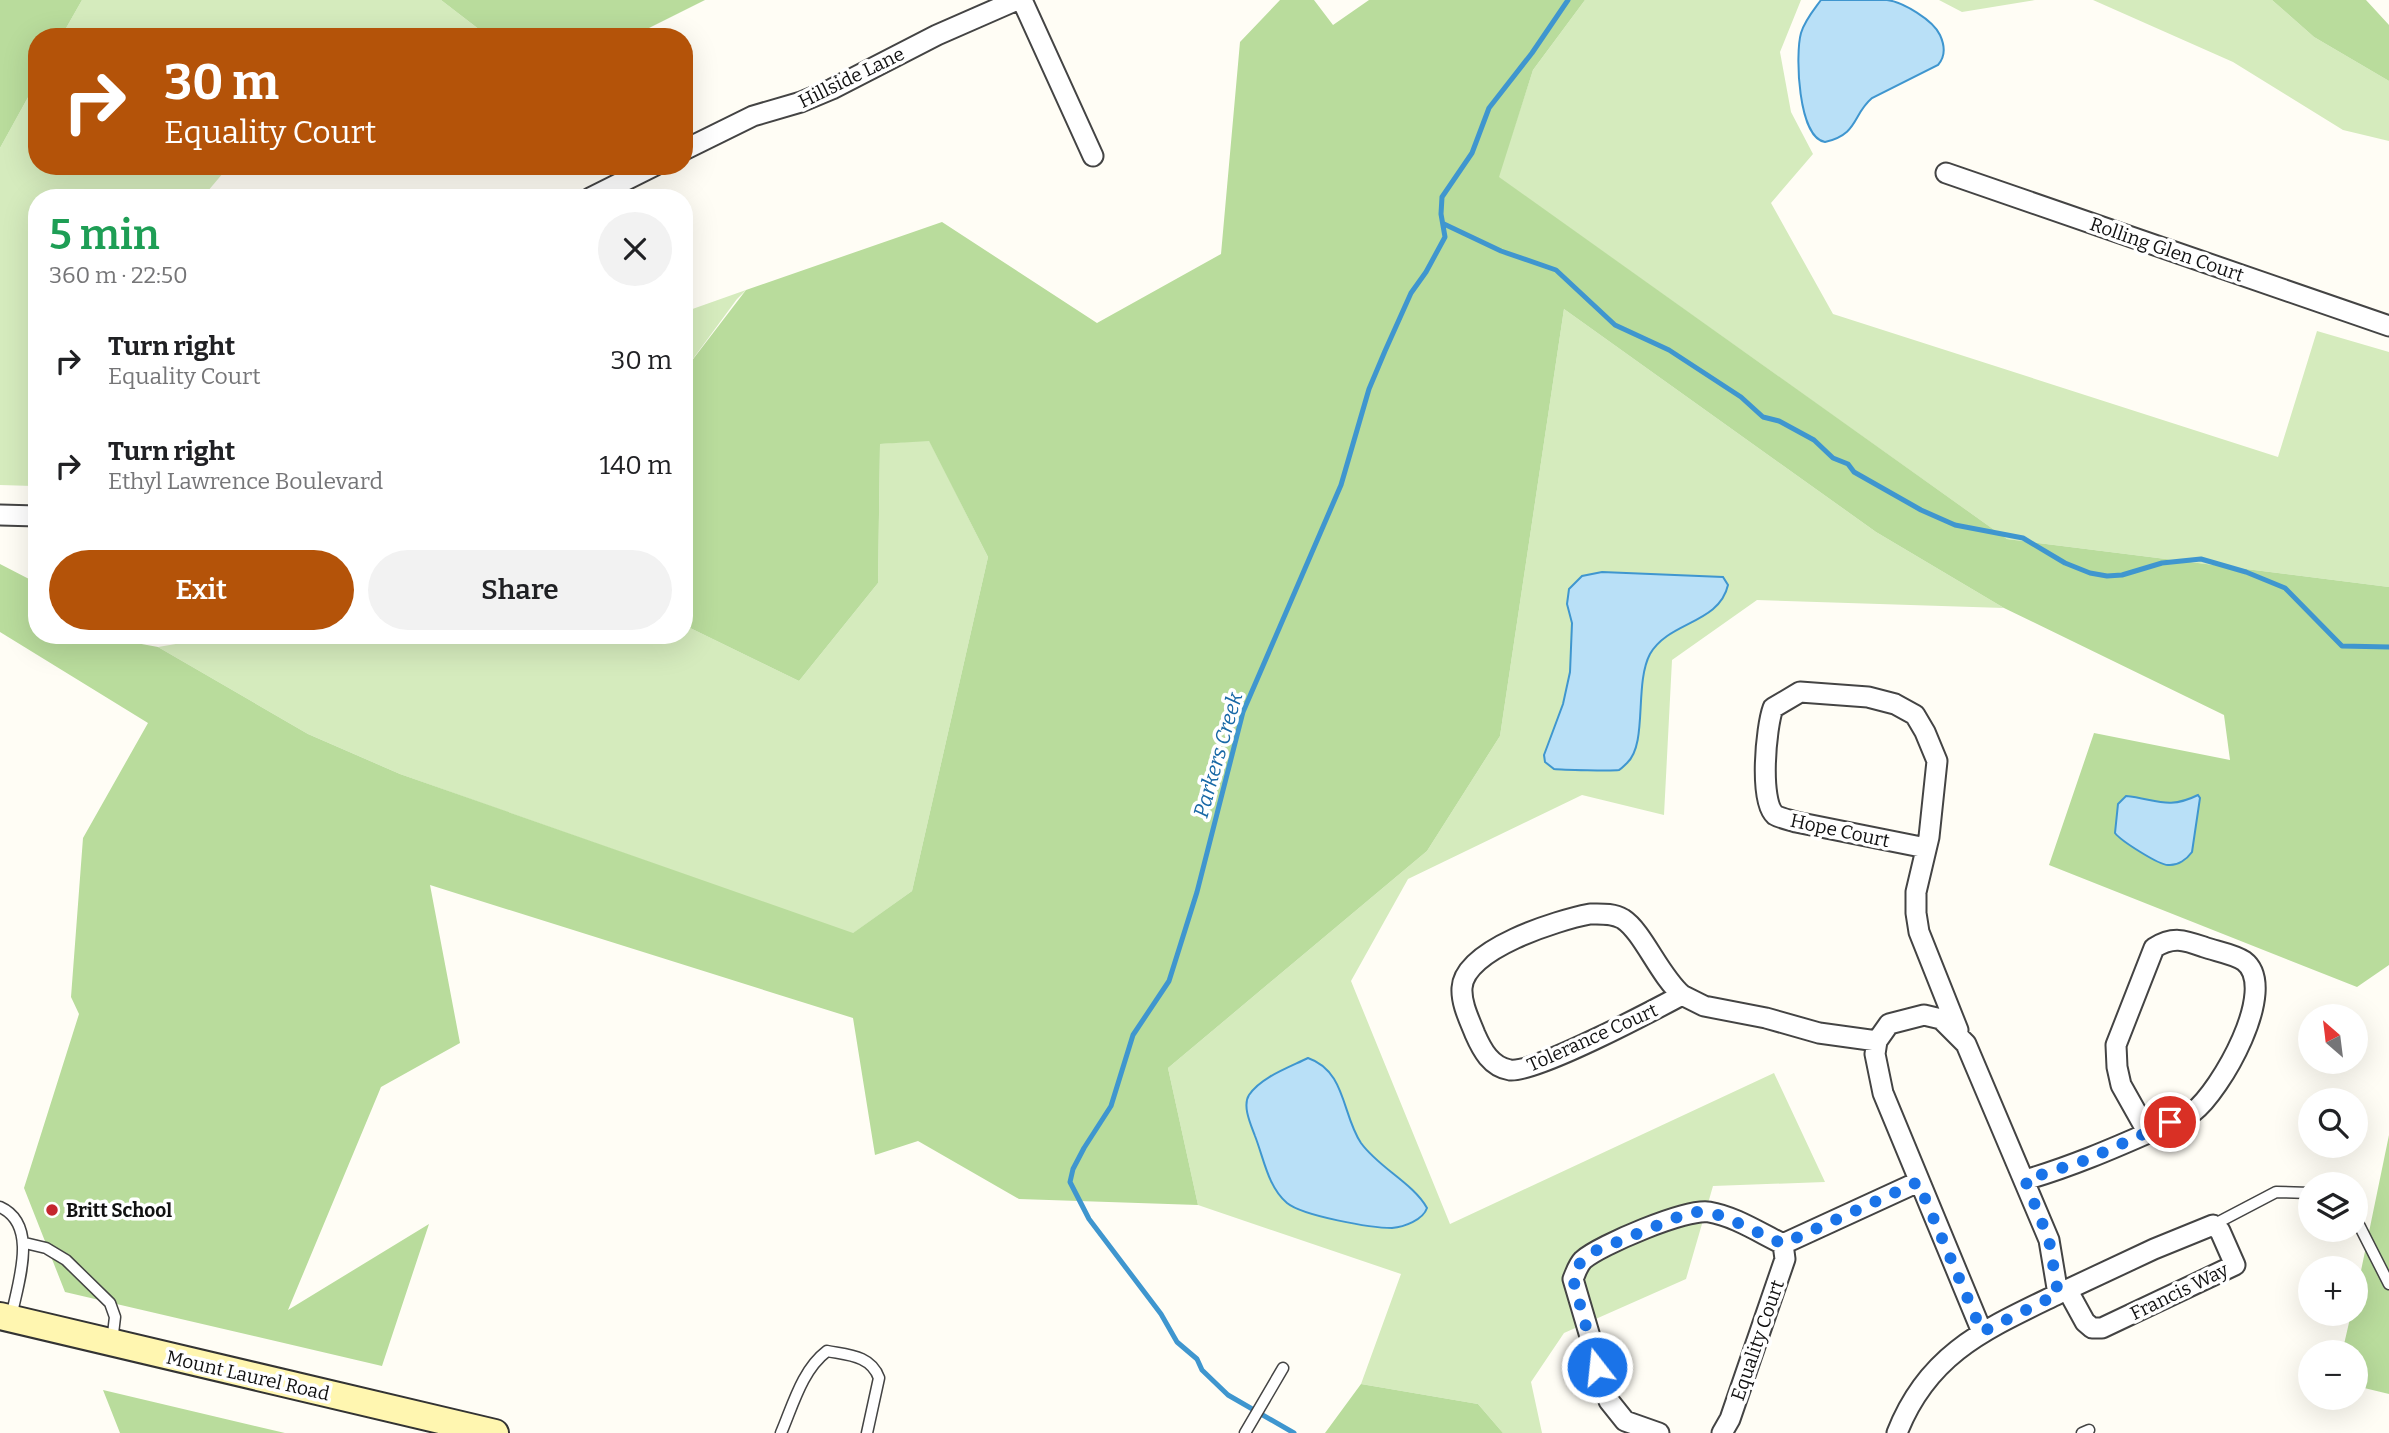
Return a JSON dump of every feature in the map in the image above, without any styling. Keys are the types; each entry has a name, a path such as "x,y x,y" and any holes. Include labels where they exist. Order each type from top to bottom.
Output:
{"main road":[{"name":"Mount Laurel Road","path":"5,1317 495,1433"}],"street":[{"name":"Hillside Lane","path":"693,146 753,116 801,102 832,89 900,53 1017,0"},
{"path":"1023,0 1093,156"},
{"name":"Rolling Glen Court","path":"1946,173 2389,326"},
{"path":"608,189 636,175"},
{"path":"0,515 28,516"},
{"name":"Hope Court","path":"1926,848 1796,822 1775,815 1767,801 1767,726 1773,708 1800,692 1868,697 1895,705 1915,715 1937,761 1926,848 1916,892 1919,932 1961,1037 2049,1240 2063,1293"},
{"name":"Tolerance Court","path":"1682,995 1622,1027 1564,1053 1513,1071 1497,1066 1485,1054 1463,1003 1462,986 1466,971 1478,958 1493,948 1571,917 1608,914 1624,920 1637,934 1669,984 1682,995 1704,1006 1766,1018 1819,1033 1877,1041"},
{"path":"2025,1180 2086,1160 2148,1133 2193,1112 2220,1083 2241,1043 2256,992 2253,975 2244,961 2179,938 2165,941 2154,948 2116,1045 2121,1085 2148,1133"},
{"path":"1961,1037 1941,1018 1924,1015 1889,1024 1877,1041 1875,1054 1880,1083 1918,1182 1982,1332"},
{"path":"1659,1433 1625,1421 1609,1401 1573,1279 1580,1263 1595,1251 1690,1212 1708,1212 1725,1217 1783,1244 1918,1182"},
{"path":"1896,1433 1919,1388 1937,1365 1982,1332 2154,1249 2213,1225"},
{"name":"Francis Way","path":"2063,1293 2092,1328 2115,1322 2235,1265 2220,1231 2213,1225"},
{"name":"Equality Court","path":"1722,1433 1730,1419 1785,1259 1783,1244"}],"lane":[{"path":"2213,1225 2276,1192 2298,1193"},
{"path":"0,1207 8,1211 19,1226 25,1243 5,1317"},
{"path":"2368,1242 2389,1284"},
{"path":"25,1243 46,1248 66,1260 110,1303 115,1317 111,1343"},
{"path":"781,1433 815,1360 827,1351 863,1359 872,1363 876,1370 878,1378 867,1433"},
{"path":"1245,1433 1283,1368"}],"green space":[{"path":"0,0 82,0 66,28 28,28 28,97 0,148"},
{"path":"82,0 441,0 477,28 66,28"},
{"path":"441,0 705,0 649,28 477,28"},
{"path":"1280,0 1314,0 1333,25 1369,0 1585,0 1533,70 1499,177 2007,539 2389,587 2389,965 2357,987 2049,865 2094,733 2230,760 2224,715 2004,608 1876,532 1564,309 1500,736 1427,851 1168,1068 1198,1205 1019,1199 918,1141 875,1155 853,1018 430,885 460,1043 381,1087 288,1310 429,1224 382,1366 65,1292 24,1188 79,1014 71,997 83,838 148,723 0,632 0,564 28,578 28,644 142,644 158,647 308,734 400,774 853,933 912,891 988,557 929,441 880,444 878,583 799,681 693,629 693,359 746,290 942,222 1097,323 1221,254 1240,42"},
{"path":"1585,0 1801,0 1780,52 1791,112 1813,154 1771,203 1833,314 2278,457 2317,331 2389,352 2389,587 2007,539 1498,177 1533,70"},
{"path":"1939,0 2035,0 1962,12"},
{"path":"2093,0 2272,0 2314,37 2389,81 2389,141 2343,130 2233,62"},
{"path":"2272,0 2366,0 2389,25 2389,81 2314,37"},
{"path":"28,97 28,175 221,175 210,189 28,189 28,486 0,485 0,148"},
{"path":"746,290 693,359 693,309"},
{"path":"1564,309 1876,532 2004,608 1757,600 1672,660 1664,815 1582,795 1408,879 1351,981 1450,1224 1774,1073 1825,1182 1713,1186 1686,1279 1564,1333 1531,1382 1542,1433 1503,1433 1478,1404 1361,1384 1401,1274 1198,1205 1168,1068 1427,851 1500,736"},
{"path":"929,440 988,557 912,891 852,934 400,774 308,734 158,647 176,644 693,644 693,629 799,681 878,583 880,444"},
{"path":"2389,1135 2389,1394 2368,1389 2368,1340 2345,1340 2348,1326 2368,1326 2368,1256 2364,1256"},
{"path":"1361,1384 1478,1404 1503,1433 1325,1433"},
{"path":"103,1390 285,1433 120,1433"}],"water":[{"path":"1821,0 1887,0 1901,4 1936,29 1942,39 1944,51 1938,65 1872,98 1850,129 1836,139 1825,142 1816,137 1804,111 1798,58 1801,33"},
{"path":"1602,572 1723,577 1728,585 1715,608 1669,635 1658,643 1650,654 1645,667 1637,742 1627,763 1619,770 1554,769 1545,762 1544,755 1563,704 1570,672 1572,623 1567,604 1569,589 1582,576"},
{"path":"2198,795 2200,798 2192,852 2179,863 2168,865 2157,861 2132,847 2115,833 2118,804 2126,796 2170,803"},
{"path":"1308,1058 1330,1073 1342,1095 1355,1132 1368,1152 1421,1199 1427,1208 1417,1219 1392,1228 1338,1220 1295,1208 1275,1189 1249,1121 1247,1099 1254,1089 1268,1078"}],"waterway":[{"name":"Parkers Creek","path":"1294,1433 1228,1395 1202,1370 1197,1359 1177,1342 1161,1314 1089,1219 1070,1182 1073,1169 1084,1148 1111,1106 1133,1035 1169,981 1197,892 1243,712 1341,485 1369,389 1385,351 1411,293 1445,237 1441,214 1442,197 1472,153 1489,108 1532,53 1568,0"},
{"path":"1444,224 1501,251 1556,270 1615,325 1669,350 1741,397 1763,417 1779,421 1814,440 1833,458 1848,464 1854,472 1921,510 1955,525 2023,538 2065,563 2090,573 2122,575 2162,563 2201,559 2246,572 2285,588 2342,646 2389,647"}],"place":[{"name":"Britt School","path":"52,1210"}],"route":[{"path":"1597,1367 1573,1279 1580,1263 1595,1251 1690,1212 1708,1212 1725,1217 1783,1244 1918,1182 1982,1332 2058,1294 2049,1240 2025,1180 2086,1160 2170,1122"}]}
